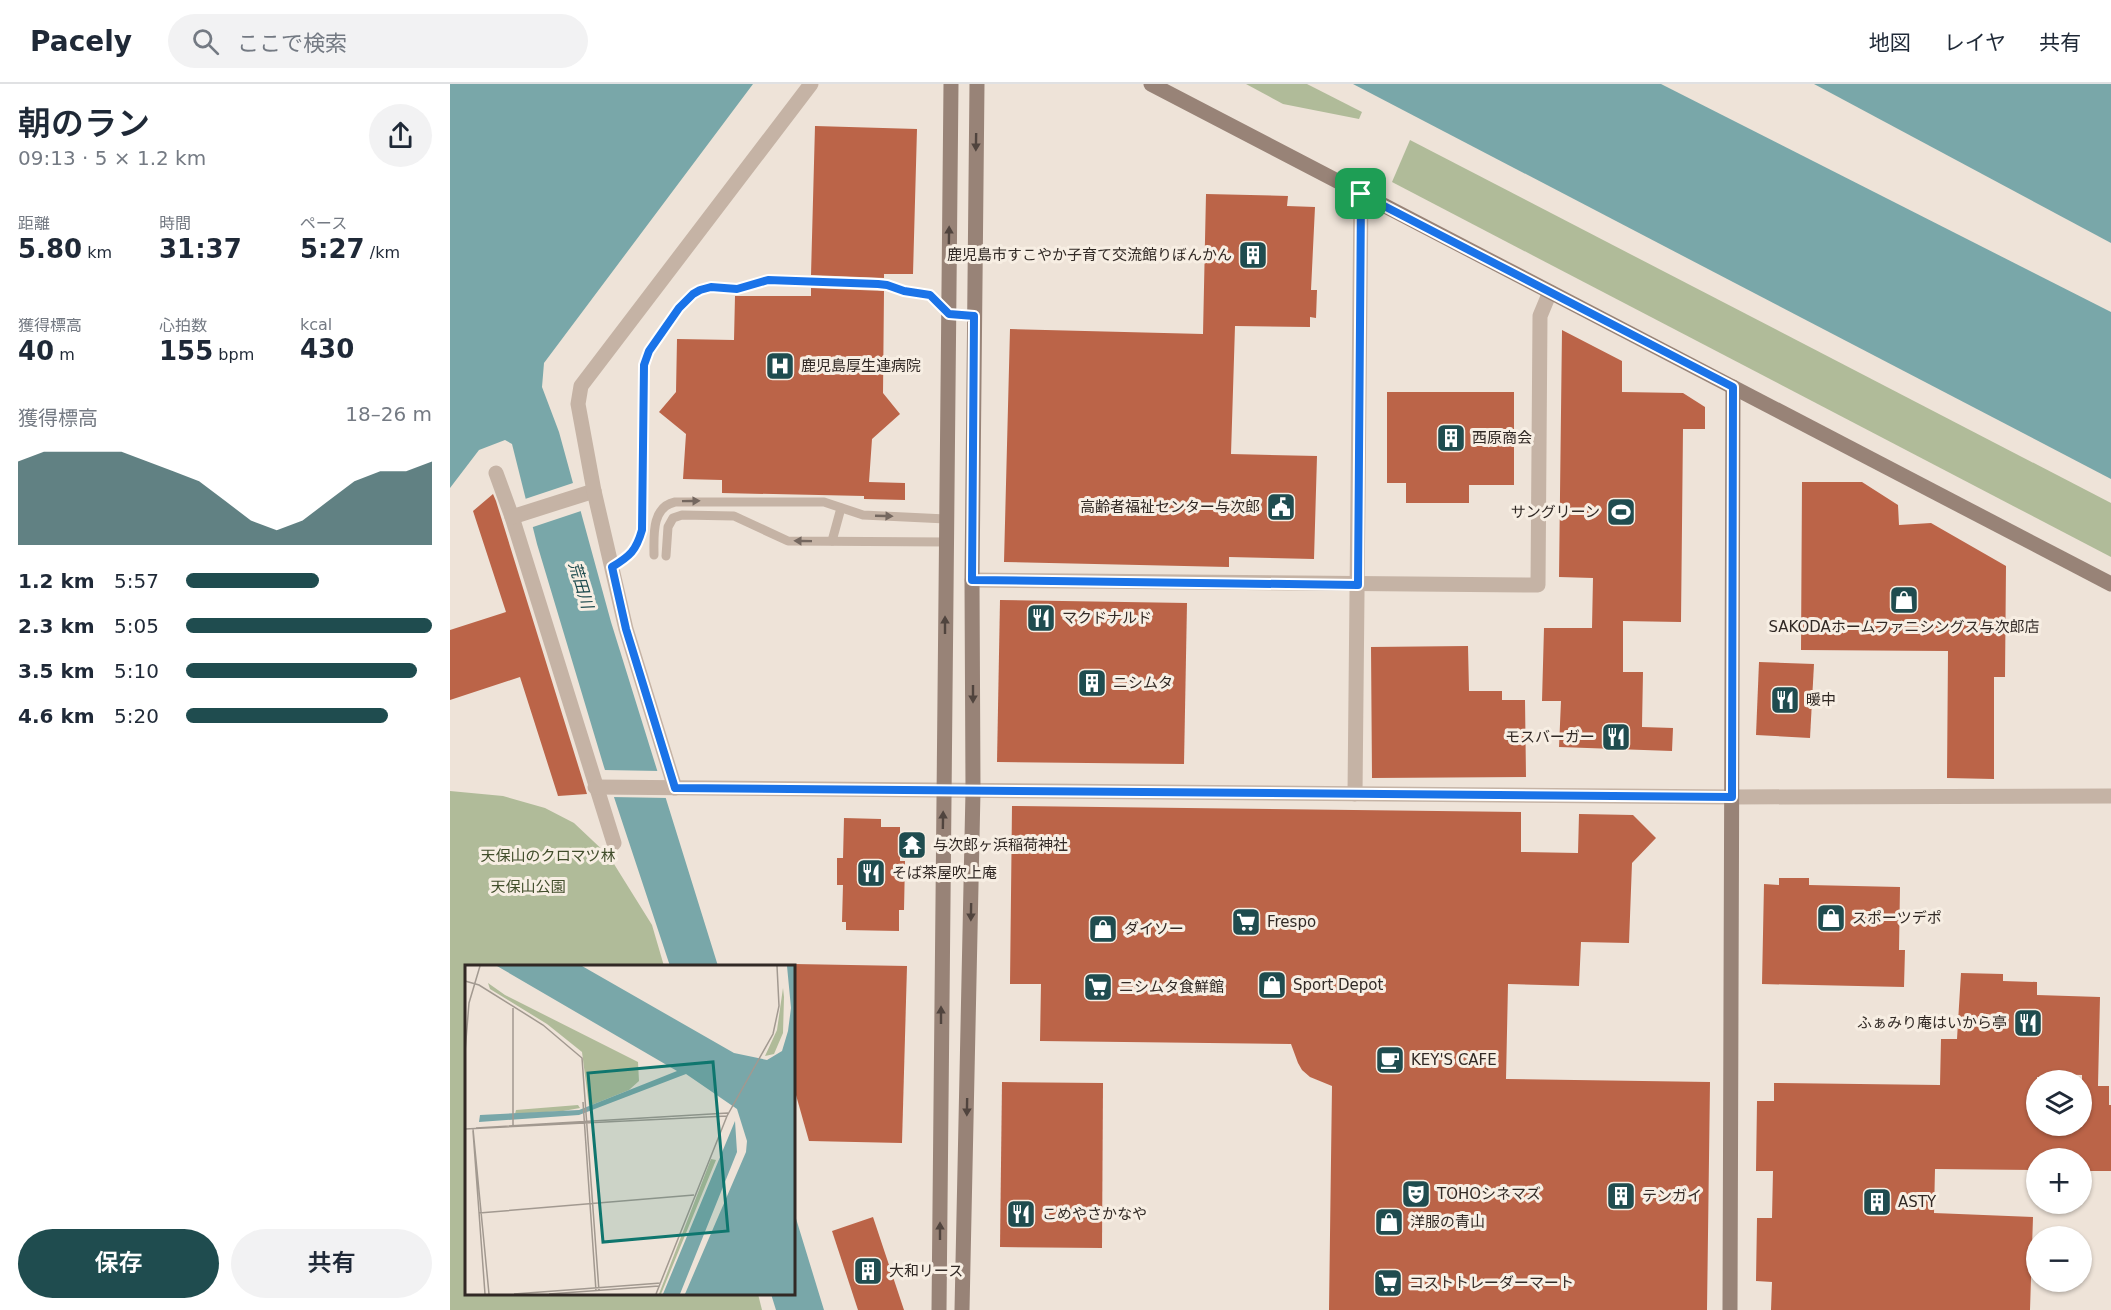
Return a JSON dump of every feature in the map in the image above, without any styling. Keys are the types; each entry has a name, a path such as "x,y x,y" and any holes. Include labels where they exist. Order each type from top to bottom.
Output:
{"street":[{"path":"670,788 626,629 612,567 589,492 578,404 581,386 811,84"},
{"path":"939,1310 951,84"},
{"path":"962,1310 973,791 972,580 977,84"},
{"path":"1151,84 2111,584"},
{"path":"1355,794 1361,194"},
{"path":"945,579 1358,585 1538,585 1540,316 1550,292"},
{"path":"949,314 974,316"},
{"path":"1730,1310 1733,387"},
{"path":"496,473 516,516 602,787 614,843"},
{"path":"516,516 589,492"},
{"path":"602,787 1732,797 2111,796"},
{"path":"941,1054 968,1054"}],"lane":[{"path":"612,567 627,558 638,546 642,530 644,365 649,351 679,308 693,294 711,287 737,289 768,280 878,284 930,295 949,314"},
{"path":"654,555 654,526 659,514 668,503 686,501 824,502 863,515 946,519"},
{"path":"832,541 841,508"},
{"path":"666,556 668,527 673,519 682,515 734,516 788,541 946,542"}],"green space":[{"path":"1246,84 1307,84 1362,112 1359,119 1283,104"},
{"path":"1410,140 2111,503 2111,557 1392,182"},
{"name":"天保山公園","path":"450,791 503,796 545,808 574,823 609,856 652,925 664,965 465,965 465,1295 758,1295 762,1310 450,1310"}],"water":[{"name":"荒田川","path":"450,84 753,84 544,363 542,387 559,432 611,622 718,965 670,965 604,767 537,544 512,444 505,440 479,450 450,488"},
{"path":"1353,84 1661,84 2111,312 2111,479"},
{"path":"1814,84 2111,84 2111,243"},
{"path":"795,1215 824,1310 776,1310 771,1295 795,1295"}],"pier":[{"path":"576,482 584,510 530,528 522,500"},
{"path":"604,770 660,771 669,798 611,797"}],"building":[{"path":"815,126 917,129 913,274 884,274 884,278 811,275"},
{"path":"1206,194 1288,196 1287,206 1315,207 1311,290 1317,290 1316,318 1310,317 1310,327 1235,326 1231,454 1317,456 1314,559 1229,557 1229,567 1004,562 1010,329 1203,334"},
{"name":"鹿児島厚生連病院","path":"811,288 884,291 883,393 900,414 872,439 869,482 905,483 905,500 864,499 864,496 722,493 722,480 683,479 686,434 659,412 676,392 677,339 734,340 735,296 811,296"},
{"name":"サングリーン","path":"1562,330 1622,361 1622,392 1683,393 1705,407 1705,429 1683,429 1681,622 1623,621 1623,672 1643,672 1642,727 1673,728 1672,751 1559,747 1561,701 1542,701 1544,628 1592,628 1593,578 1559,577"},
{"name":"西原商会","path":"1387,392 1514,392 1514,485 1469,485 1469,503 1406,503 1406,483 1387,483"},
{"name":"SAKODAホームファニシングス与次郎店","path":"1802,482 1862,482 1898,505 1899,525 1931,523 2006,566 2005,677 1994,677 1994,779 1947,778 1948,651 1801,650"},
{"path":"493,494 587,794 558,796 520,677 450,700 450,630 506,612 473,511"},
{"name":"ニシムタ","path":"1000,600 1187,603 1184,764 997,762"},
{"path":"1468,646 1469,691 1502,691 1502,700 1525,700 1526,777 1372,778 1371,647"},
{"name":"暖中","path":"1759,662 1814,664 1810,738 1756,735"},
{"path":"1012,806 1521,812 1521,852 1578,853 1579,814 1633,815 1656,838 1632,863 1629,943 1581,942 1579,986 1508,984 1506,1079 1710,1082 1707,1310 1329,1310 1332,1086 1310,1077 1302,1070 1291,1044 1040,1041 1041,984 1010,984"},
{"name":"そば茶屋吹上庵","path":"844,818 881,819 881,827 900,827 900,861 905,861 904,910 899,910 899,931 846,930 846,922 842,922 843,885 837,885 837,858 843,858"},
{"name":"スポーツデポ","path":"1779,878 1809,878 1809,885 1900,887 1899,950 1905,950 1904,987 1762,984 1764,884 1779,885"},
{"path":"794,965 907,966 902,1143 809,1141 795,1092"},
{"name":"ASTY","path":"1961,973 2003,974 2003,981 2037,982 2037,995 2100,997 2098,1086 2109,1086 2111,1171 2092,1171 2092,1148 2026,1148 2026,1170 1935,1169 1934,1213 2033,1217 2033,1226 2026,1226 2026,1292 2031,1292 2030,1310 1771,1310 1772,1282 1756,1281 1757,1218 1772,1218 1773,1171 1756,1171 1757,1101 1774,1101 1774,1083 1940,1085 1941,1039 1957,1039"},
{"path":"1002,1082 1103,1083 1102,1248 1000,1247"},
{"name":"大和リース","path":"873,1217 904,1310 858,1310 832,1231"}],"place":[{"name":"鹿児島市すこやか子育て交流館りぼんかん","path":"1253,255"},
{"name":"鹿児島厚生連病院","path":"780,366"},
{"name":"西原商会","path":"1451,438"},
{"name":"高齢者福祉センター与次郎","path":"1281,507"},
{"name":"サングリーン","path":"1621,512"},
{"name":"SAKODAホームファニシングス与次郎店","path":"1904,600"},
{"name":"マクドナルド","path":"1041,618"},
{"name":"ニシムタ","path":"1092,683"},
{"name":"暖中","path":"1785,700"},
{"name":"モスバーガー","path":"1616,737"},
{"name":"与次郎ヶ浜稲荷神社","path":"912,845"},
{"name":"そば茶屋吹上庵","path":"871,873"},
{"name":"スポーツデポ","path":"1831,918"},
{"name":"Frespo","path":"1246,922"},
{"name":"ダイソー","path":"1103,929"},
{"name":"Sport Depot","path":"1272,985"},
{"name":"ニシムタ食鮮館","path":"1098,987"},
{"name":"ふぁみり庵はいから亭","path":"2028,1023"},
{"name":"KEY'S CAFE","path":"1390,1060"},
{"name":"TOHOシネマズ","path":"1416,1194"},
{"name":"テンガイ","path":"1621,1196"},
{"name":"ASTY","path":"1877,1202"},
{"name":"こめやさかなや","path":"1021,1214"},
{"name":"洋服の青山","path":"1389,1222"},
{"name":"大和リース","path":"868,1271"},
{"name":"コストトレーダーマート","path":"1388,1283"}],"route":[{"path":"1361,194 1733,387 1732,797 675,788 626,629 612,567 627,558 638,546 642,530 644,365 649,351 679,308 693,294 711,287 737,289 768,280 878,284 930,295 949,314 974,316 972,580 1358,585 1361,194"}],"park label":[{"name":"天保山のクロマツ林","path":"548,856"}]}
